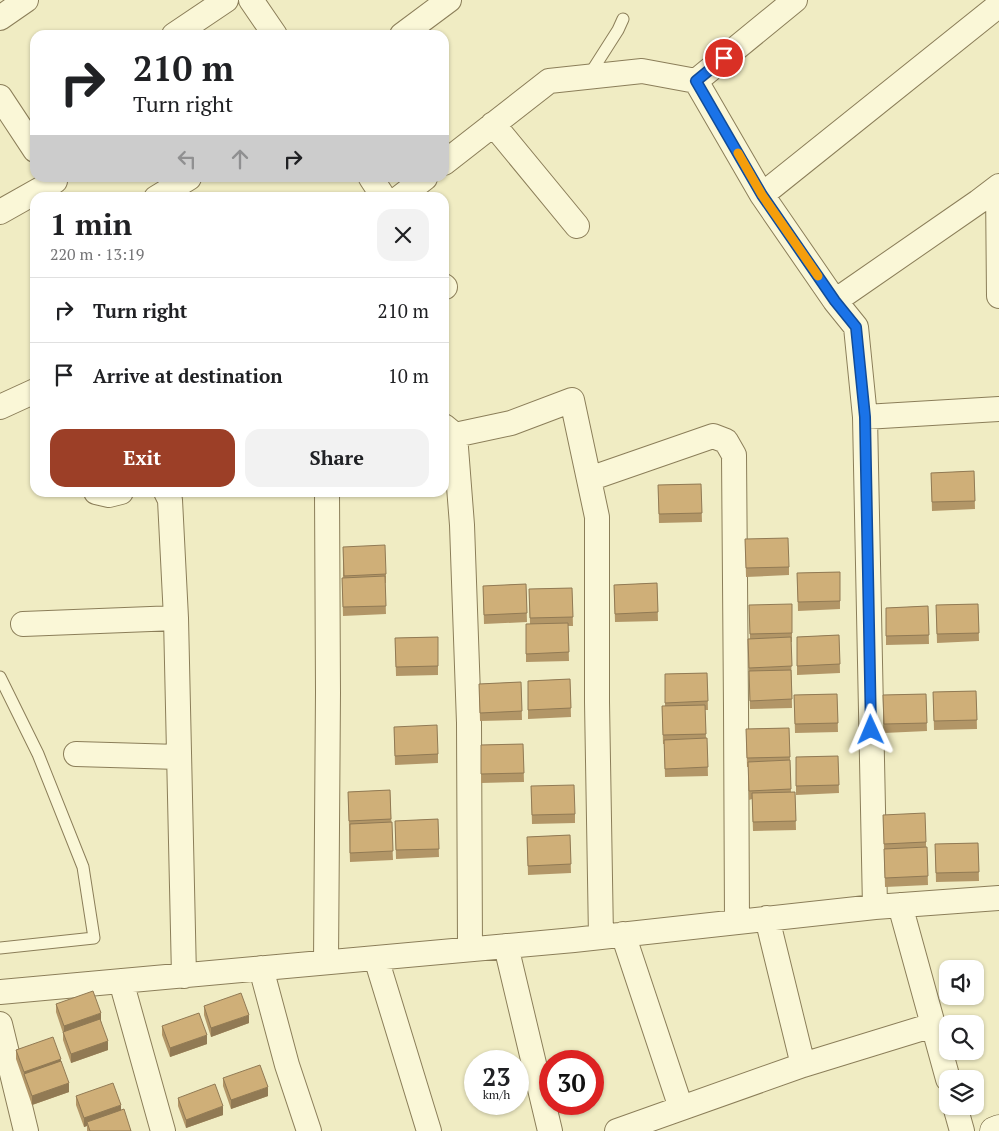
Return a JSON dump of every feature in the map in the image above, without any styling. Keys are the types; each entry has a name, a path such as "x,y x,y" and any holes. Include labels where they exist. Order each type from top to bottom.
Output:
{"street":[{"path":"0,18 26,0"},
{"path":"181,30 226,0"},
{"path":"251,0 271,30"},
{"path":"409,30 449,0"},
{"path":"696,81 795,0"},
{"path":"762,195 999,5"},
{"path":"449,159 549,81 642,71 696,81 762,195 835,301 856,327 865,417 875,907"},
{"path":"0,97 30,135"},
{"path":"493,124 577,226"},
{"path":"166,192 182,182"},
{"path":"408,192 420,182"},
{"path":"43,192 58,185"},
{"path":"835,301 978,202 998,186"},
{"path":"998,186 999,296"},
{"path":"0,212 30,198"},
{"path":"0,407 30,393"},
{"path":"470,949 470,723 462,525 450,430 511,423 572,400 597,517 597,692 612,935 681,1108"},
{"path":"865,417 999,409"},
{"path":"589,479 713,436 726,441 734,455 737,922"},
{"path":"168,497 176,618 184,976"},
{"path":"326,962 327,497"},
{"path":"23,624 176,618"},
{"path":"76,754 179,757"},
{"path":"0,992 506,946 875,907 999,898"},
{"path":"900,905 946,1070"},
{"path":"766,918 803,1064"},
{"path":"506,946 550,1131"},
{"path":"376,958 429,1131"},
{"path":"262,968 287,1065 310,1131"},
{"path":"121,981 163,1131"},
{"path":"0,1024 26,1131"},
{"path":"617,1131 803,1064 933,1025"},
{"path":"958,1115 962,1131"},
{"path":"994,1131 999,1129"}],"lane":[{"path":"588,76 623,19"},
{"path":"0,677 38,754 83,867 94,938 0,948"}],"building":[{"path":"974,471 975,501 932,502 931,473"},
{"path":"701,484 702,513 659,514 658,485"},
{"path":"788,538 789,567 746,568 745,539"},
{"path":"385,545 386,574 344,576 343,547"},
{"path":"840,572 840,601 798,602 797,573"},
{"path":"385,576 386,606 343,607 342,578"},
{"path":"657,583 658,612 615,614 614,585"},
{"path":"526,584 527,613 484,615 483,586"},
{"path":"572,588 573,617 530,618 529,589"},
{"path":"792,604 792,633 750,634 749,605"},
{"path":"978,604 979,633 937,634 936,605"},
{"path":"928,606 929,635 886,636 886,608"},
{"path":"568,623 569,652 526,654 526,624"},
{"path":"839,635 840,664 797,666 797,637"},
{"path":"438,637 438,666 396,667 395,638"},
{"path":"791,637 792,666 749,668 748,639"},
{"path":"791,670 792,699 750,701 749,671"},
{"path":"707,673 708,701 665,703 665,674"},
{"path":"570,679 571,708 528,710 528,681"},
{"path":"521,682 522,711 480,713 479,684"},
{"path":"976,691 977,720 934,721 933,692"},
{"path":"837,694 838,723 795,724 794,695"},
{"path":"926,694 927,723 884,724 883,695"},
{"path":"705,705 706,734 663,735 662,706"},
{"path":"437,725 438,754 395,756 394,727"},
{"path":"789,728 790,757 747,758 746,729"},
{"path":"707,738 708,767 665,769 664,740"},
{"path":"523,744 524,773 481,774 481,745"},
{"path":"838,756 839,785 796,786 796,757"},
{"path":"790,760 791,789 749,791 748,762"},
{"path":"574,785 575,814 532,815 531,786"},
{"path":"390,790 391,819 349,821 348,792"},
{"path":"795,792 796,821 753,822 752,793"},
{"path":"925,813 926,842 884,844 883,815"},
{"path":"438,819 439,849 396,850 395,821"},
{"path":"392,822 393,851 350,853 350,824"},
{"path":"570,835 571,864 528,866 527,837"},
{"path":"978,843 979,872 936,873 935,844"},
{"path":"927,847 928,876 885,878 884,849"},
{"path":"93,991 101,1013 64,1026 56,1004"},
{"path":"241,993 249,1015 211,1028 204,1006"},
{"path":"199,1013 207,1035 170,1048 162,1026"},
{"path":"100,1019 108,1041 71,1054 63,1032"},
{"path":"53,1037 61,1059 24,1072 16,1050"},
{"path":"61,1061 69,1083 32,1096 24,1074"},
{"path":"260,1065 268,1087 231,1100 223,1078"},
{"path":"113,1083 121,1105 84,1118 76,1096"},
{"path":"215,1084 223,1106 186,1120 178,1098"},
{"path":"124,1109 131,1131 90,1131 87,1122"}],"slow traffic":[{"path":"738,153 762,195 818,276"}],"route":[{"path":"724,58 696,81 762,195 835,301 856,327 865,417 871,730"}]}
